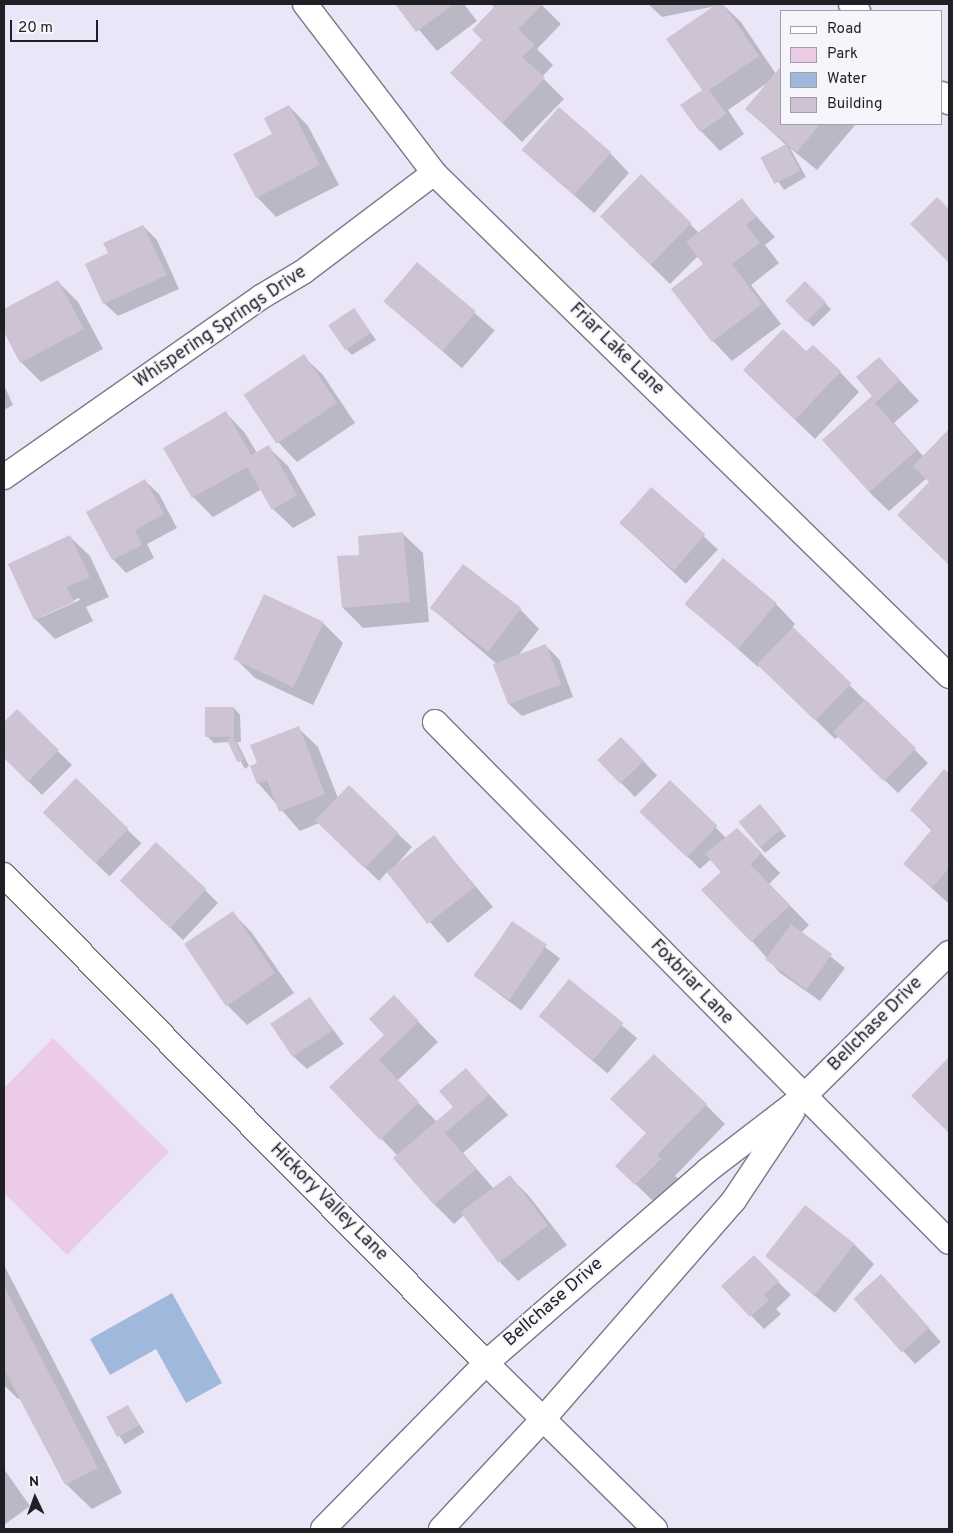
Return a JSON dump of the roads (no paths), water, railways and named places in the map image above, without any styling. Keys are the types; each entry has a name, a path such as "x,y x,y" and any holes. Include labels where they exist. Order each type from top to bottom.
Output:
{"street":[{"name":"Friar Lake Lane","path":"305,4 434,173 949,676"},
{"name":"Whispering Springs Drive","path":"4,476 261,297 303,272 434,173"},
{"name":"Foxbriar Lane","path":"435,722 803,1097 949,1242"},
{"name":"Hickory Valley Lane","path":"4,875 486,1363 655,1529"},
{"name":"Bellchase Drive","path":"323,1529 486,1363 708,1170 803,1097 949,953"},
{"name":"Bellchase Drive","path":"441,1529 544,1418 734,1200 803,1097"}],"water":[{"path":"172,1293 222,1383 186,1403 156,1349 110,1375 90,1339"}]}
